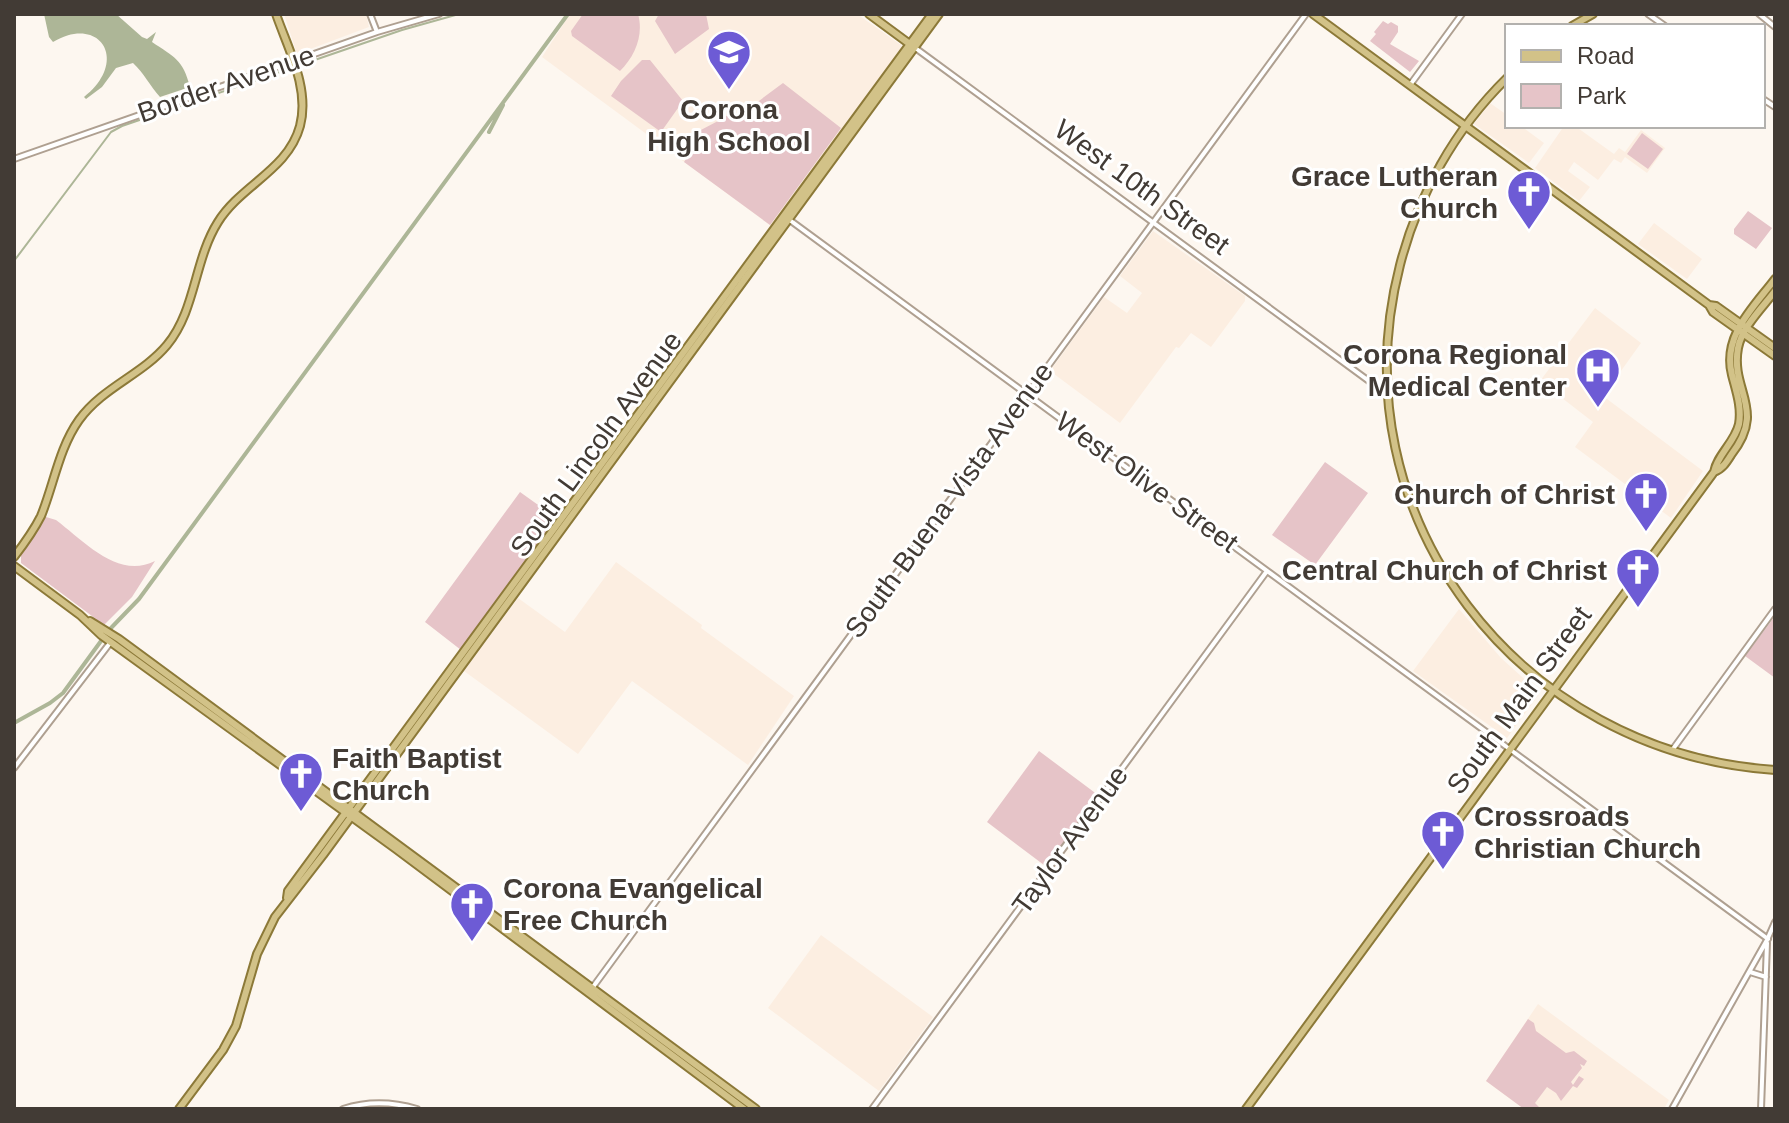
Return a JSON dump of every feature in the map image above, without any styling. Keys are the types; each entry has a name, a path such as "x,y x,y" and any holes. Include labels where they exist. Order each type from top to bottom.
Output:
{"main road":[{"path":"14,557 40,517 69,438 79,420 103,394 151,362 170,342 184,317 204,251 220,219 243,192 277,165 289,150 299,128 303,103 276,14"},
{"name":"West 10th Street","path":"869,14 912,46"},
{"name":"South Lincoln Avenue","path":"912,46 932,14"},
{"name":"South Lincoln Avenue","path":"179,1109 223,1050 236,1026 257,954 287,898 293,896 350,813 786,217 939,14"},
{"path":"1313,14 1709,305 1713,312 1775,348"},
{"path":"1576,24 1593,14"},
{"path":"1505,80 1465,125 1426,191 1403,253 1389,326 1388,395 1404,482 1418,520 1460,597 1513,659 1553,692 1606,725 1671,752 1723,764 1775,770"},
{"name":"South Main Street","path":"1742,329 1775,279"},
{"name":"South Main Street","path":"1246,1109 1714,472 1715,465 1735,436 1739,422 1739,406 1729,357 1730,344 1775,291"},
{"path":"1742,329 1775,356"},
{"path":"14,566 756,1109"},
{"path":"350,813 744,1109"}],"street":[{"path":"370,14 377,32"},
{"name":"Border Avenue","path":"14,159 377,32 439,14"},
{"name":"South Buena Vista Avenue","path":"593,987 1306,14"},
{"path":"1410,85 1462,14"},
{"path":"1759,14 1775,27"},
{"name":"West 10th Street","path":"912,46 1388,395"},
{"name":"West Olive Street","path":"786,217 1768,940"},
{"name":"Taylor Avenue","path":"872,1109 1267,571"},
{"path":"1671,752 1775,609"},
{"path":"14,768 112,639"},
{"path":"1672,1109 1768,940 1775,922"},
{"path":"1761,1109 1768,940"},
{"path":"1750,972 1766,977"},
{"path":"343,1109 369,1103 417,1109"}],"shaded area":[{"path":"44,14 116,14 142,37 147,39 156,32 152,42 181,64 190,87 160,97 133,63 116,68 102,87 86,99 84,97 98,83 105,69 107,56 103,46 96,38 84,34 70,35 53,42"},
{"path":"284,14 366,14 369,27 297,54"},
{"name":"Corona High School","path":"570,14 857,14 901,45 902,49 771,226 542,57"},
{"path":"1490,103 1505,114 1505,128 1524,128 1544,143 1529,163 1474,124"},
{"path":"1563,128 1578,128 1614,154 1619,148 1625,152 1641,130 1665,148 1647,173 1625,157 1621,163 1614,159 1598,180 1574,162 1568,171 1590,187 1579,201 1535,168"},
{"path":"1654,223 1702,259 1687,279 1638,244"},
{"path":"1153,231 1245,296 1245,301 1211,347 1191,333 1179,348 1176,347 1120,423 1050,371 1104,297 1127,313 1142,293 1120,276"},
{"name":"Corona Regional Medical Center","path":"1595,308 1641,343 1603,396 1703,471 1671,518 1575,447 1593,422 1540,381"},
{"path":"616,562 794,696 748,765 632,681 578,754 464,671 518,598 565,632"},
{"path":"1459,609 1501,658 1540,693 1507,738 1413,671"},
{"path":"821,935 933,1017 879,1091 768,1008"},
{"path":"1538,1004 1669,1100 1664,1109 1524,1109 1486,1081"}],"green space":[{"path":"583,14 638,14 640,30 637,45 620,71 572,36 571,31"},
{"path":"659,14 706,14 709,29 675,54 655,21"},
{"path":"1383,21 1398,26 1398,32 1390,44 1419,61 1410,72 1370,41"},
{"path":"642,60 650,60 683,101 661,132 611,96"},
{"path":"783,83 841,128 770,225 684,162 690,153 685,150 699,131 718,121 720,116 739,116 739,112 744,112"},
{"path":"1642,133 1663,149 1648,169 1627,154"},
{"path":"1748,211 1772,228 1756,249 1734,234 1734,229"},
{"path":"1325,462 1368,493 1315,565 1272,535"},
{"path":"520,492 555,520 461,650 425,622"},
{"path":"46,517 56,520 102,556 115,562 141,566 155,561 132,597 104,625 21,563 21,554"},
{"path":"1775,616 1775,678 1745,656"},
{"path":"1039,751 1098,795 1050,862 1044,865 987,822"},
{"path":"1528,1019 1534,1023 1536,1031 1566,1053 1574,1051 1587,1061 1584,1066 1580,1064 1582,1068 1571,1082 1573,1085 1579,1076 1584,1079 1577,1088 1573,1086 1561,1101 1547,1087 1535,1103 1541,1109 1524,1109 1486,1081"}],"waterway":[{"path":"306,63 459,14"},
{"path":"111,628 139,599 568,14"},
{"path":"14,261 111,132 283,71"},
{"path":"489,132 503,105"},
{"path":"14,723 63,693 101,641"}],"place":[{"name":"Corona High School","path":"729,91"},
{"name":"Grace Lutheran Church","path":"1529,231"},
{"name":"Corona Regional Medical Center","path":"1598,409"},
{"name":"Church of Christ","path":"1646,533"},
{"name":"Central Church of Christ","path":"1638,609"},
{"name":"Faith Baptist Church","path":"301,813"},
{"name":"Crossroads Christian Church","path":"1443,871"},
{"name":"Corona Evangelical Free Church","path":"472,943"}]}
